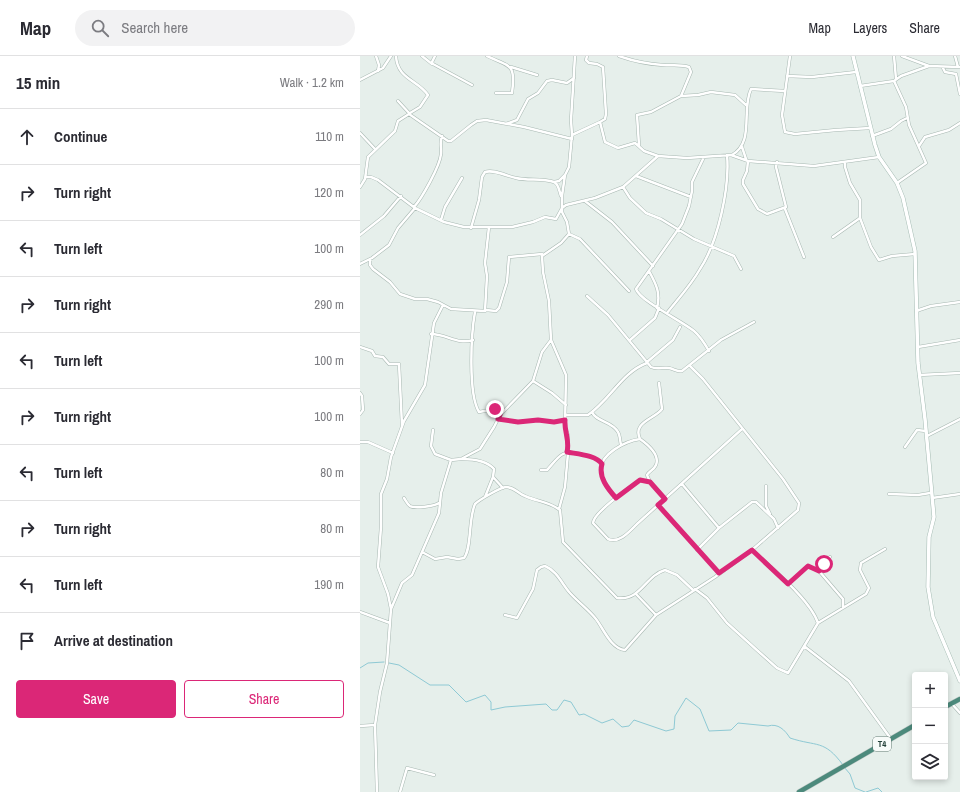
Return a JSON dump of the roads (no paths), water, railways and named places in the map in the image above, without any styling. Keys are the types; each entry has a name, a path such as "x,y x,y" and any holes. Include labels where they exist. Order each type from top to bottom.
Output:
{"highway":[{"path":"948,705 960,699"},
{"name":"T4","path":"799,792 912,727"}],"main road":[{"path":"853,56 872,136 879,157 897,183 904,204 915,254 919,375 926,431 930,493 934,517 929,537 928,587 933,617 960,681"}],"street":[{"path":"376,56 379,65 378,71"},
{"path":"360,80 383,68 391,56"},
{"path":"360,187 361,183 366,177 367,161 375,149 395,131 398,121 422,106 428,94 406,77 397,63 396,56"},
{"path":"422,56 433,64 472,85"},
{"path":"433,64 432,62 436,56"},
{"path":"487,56 511,67 537,75"},
{"path":"471,228 480,200 482,177 485,172 491,171 517,178 554,182 560,181 565,175 569,167 572,139 571,120 575,56"},
{"path":"572,135 600,122 605,118 606,114 603,67 597,64 589,63 586,60 587,56"},
{"path":"619,56 629,60 689,67 691,72 681,96"},
{"path":"790,56 782,115 785,132 795,134 870,128"},
{"path":"894,56 895,80 906,107 907,118 926,163 897,183"},
{"path":"902,56 929,66 959,67 955,56"},
{"path":"860,86 895,80 901,76 929,66"},
{"path":"496,93 512,93 511,67"},
{"path":"943,67 946,72 956,74 960,94"},
{"path":"787,76 812,77 856,72"},
{"path":"506,124 517,120 528,99 538,94 547,81 552,80 567,83 574,78"},
{"path":"785,91 751,89 746,105 746,133 742,147 747,160 747,171 742,180 758,209 767,214 785,209"},
{"path":"638,145 637,115 651,112 681,96 698,95 716,91 735,95 746,105"},
{"path":"398,101 410,113 448,141 451,141 478,121 496,121 572,139"},
{"path":"872,136 892,129 907,118"},
{"path":"600,122 605,142 618,148 633,143 638,145 644,151 658,156 704,157 731,155 747,160 814,166 879,157"},
{"path":"919,146 925,137 949,130 960,123"},
{"path":"360,133 375,149"},
{"path":"360,264 370,259 389,245 398,228 415,207 430,183 440,158 441,153 439,146 442,136"},
{"path":"731,155 742,147"},
{"path":"667,313 700,271 710,247 716,231 724,198 728,170 727,155"},
{"path":"366,177 375,178 415,207 455,226 471,228 512,227 533,222 545,217 556,218 562,208 566,205 584,201 623,187 658,156"},
{"path":"704,157 692,182 691,197 687,211 678,231 638,286 637,292 658,308 694,331 709,350"},
{"path":"777,162 776,167 785,209 804,257"},
{"path":"845,162 850,183 860,200 860,218 871,247 879,260 892,256 915,254"},
{"path":"565,175 562,208 569,234"},
{"path":"636,176 691,197"},
{"path":"441,220 445,207 462,178"},
{"path":"554,182 562,196"},
{"path":"623,187 630,198 643,210 661,219 678,231 710,247 734,256 741,269"},
{"path":"360,235 384,216 401,196"},
{"path":"584,201 612,222 654,266"},
{"path":"833,237 860,218"},
{"path":"486,310 484,297 488,276 484,263 489,227"},
{"path":"370,259 370,266 390,282 400,294 415,299 430,300 451,309 475,312 486,310 496,311 499,308 508,282 509,257 542,254 561,243 569,234"},
{"path":"569,234 575,236 584,243 629,292"},
{"path":"542,254 543,272 550,306 551,340 566,375 565,427 568,435 568,453 566,480 559,509 561,514 562,539 566,546 618,598 628,598 636,594 645,584 665,570 681,578 694,590 707,598 727,623 785,673 790,672 818,623 862,597 869,590 860,570 861,564 885,549"},
{"path":"630,340 656,318 659,300 657,288 649,271"},
{"path":"587,296 608,315 653,369 669,368 680,372 690,366 721,340 754,322"},
{"path":"916,311 931,306 960,302"},
{"path":"392,609 378,564 381,527 381,496 387,479 393,453 397,446 406,416 425,386 431,347 431,334 434,323 443,305"},
{"path":"475,312 471,356 475,403 479,412 495,409 500,415"},
{"path":"566,415 570,413 586,415 592,412 637,368 647,362 673,340 680,328"},
{"path":"431,334 440,335 459,342 472,340"},
{"path":"461,459 483,446 500,415 533,381 542,352 551,340"},
{"path":"917,347 960,340"},
{"path":"360,347 372,351 375,356 382,357 389,364 399,364 402,427"},
{"path":"505,615 516,618 520,614 533,589 537,570 542,566 548,567 596,619 609,638 622,650 627,648 656,614 752,550 798,510 799,503 783,479 703,379 690,366"},
{"path":"919,375 960,373"},
{"path":"533,381 552,393 566,405"},
{"path":"659,383 662,409 640,426 638,432 640,439 652,450 657,459 656,465 647,475 650,482 665,499"},
{"path":"360,393 362,396 363,410 360,414"},
{"path":"592,412 595,417 608,422 617,430 621,445"},
{"path":"498,419 518,422 538,420 554,422 565,420"},
{"path":"926,436 960,419"},
{"path":"650,482 640,480 616,498 593,520 594,525 611,541 623,536 742,429"},
{"path":"433,430 431,442 435,454 450,460 474,460 491,466 494,469 493,477 485,498"},
{"path":"905,447 917,430 926,431"},
{"path":"616,498 603,481 600,470 602,464 608,455 621,445 640,439"},
{"path":"360,442 368,442 393,453"},
{"path":"541,470 547,470 559,457 568,453 595,458 602,464"},
{"path":"377,792 375,725 380,692 387,663 392,609 402,583 412,575 422,552 424,543 438,513 450,460"},
{"path":"493,477 503,488"},
{"path":"682,484 719,528"},
{"path":"766,486 766,506 771,516"},
{"path":"422,552 435,559 447,557 458,559 464,558 468,549 469,531 473,509 477,502 503,488 516,489 524,496 544,501 559,509"},
{"path":"889,494 918,495 930,493"},
{"path":"931,498 960,494"},
{"path":"404,498 410,506 413,507 432,506 440,503"},
{"path":"697,550 719,528 752,502 756,502 771,516 776,522 778,528"},
{"path":"658,505 719,573"},
{"path":"752,550 788,584 811,609 818,623"},
{"path":"819,571 830,557"},
{"path":"788,584 808,566 819,571 843,599 842,608"},
{"path":"636,594 656,614"},
{"path":"360,612 390,623"},
{"path":"804,646 849,681 891,739"},
{"path":"952,703 960,713"},
{"path":"360,726 375,725"},
{"path":"400,792 407,768 434,775"}],"waterway":[{"path":"360,668 368,663 384,662"},
{"path":"389,663 399,665 430,685 449,685 466,702 485,695 491,702 491,710 505,707 546,704 552,710 557,710 564,700 571,702 579,715 584,714 602,723 613,719 622,727 629,726 634,720 666,731 674,729 675,716 686,698 700,709 709,731 731,730 738,723 768,726 775,725 786,732 790,738 825,747 843,765"},
{"path":"844,767 850,774 855,788 865,792"},
{"path":"866,792 878,788 882,792"}]}
